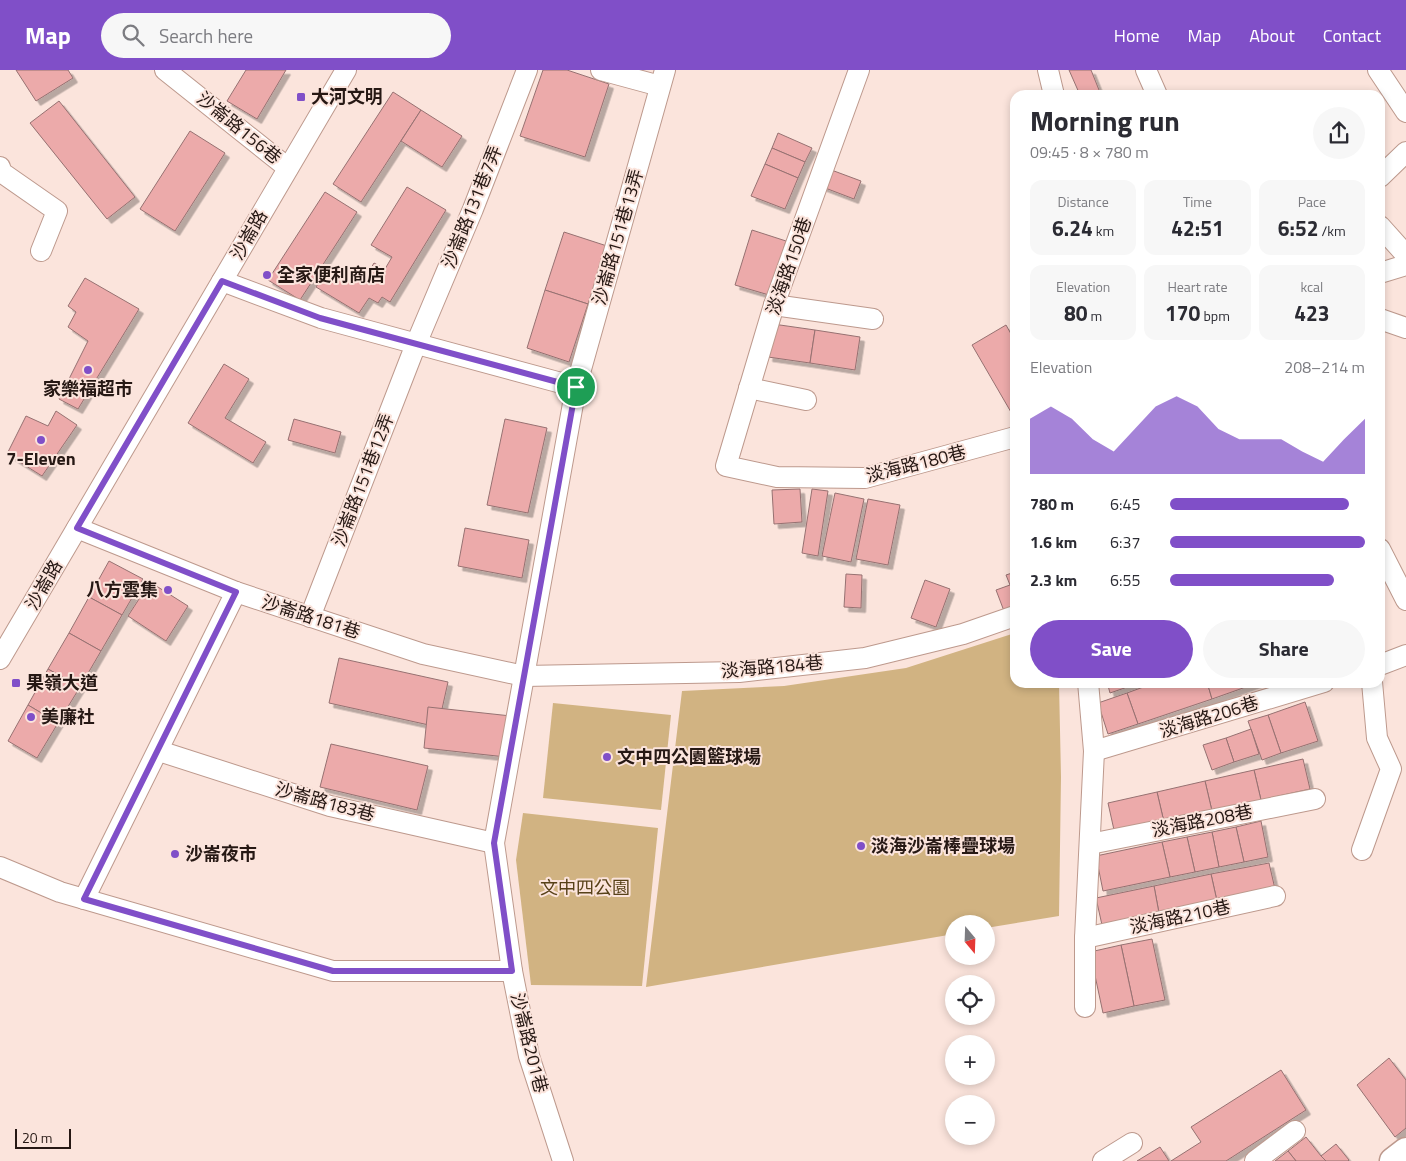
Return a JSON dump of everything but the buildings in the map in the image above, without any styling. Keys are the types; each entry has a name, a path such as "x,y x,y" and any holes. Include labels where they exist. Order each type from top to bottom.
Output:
{"main road":[{"path":"1393,1161 1406,1151"}],"street":[{"name":"沙崙路156巷","path":"165,70 288,168"},
{"name":"沙崙路","path":"0,659 346,70"},
{"name":"沙崙路131巷7弄","path":"416,344 527,70"},
{"path":"601,70 663,78"},
{"name":"淡海路150巷","path":"726,466 774,305 859,70"},
{"path":"1048,70 1053,90"},
{"path":"1146,70 1155,90"},
{"path":"1378,70 1406,112"},
{"name":"沙崙路151巷13弄","path":"576,387 663,78"},
{"path":"1385,172 1406,152"},
{"path":"0,167 1,172 57,211 41,251"},
{"path":"1385,232 1406,255"},
{"path":"1385,271 1406,265"},
{"path":"222,281 320,318 576,387 494,843 512,971"},
{"path":"774,305 874,318"},
{"path":"1385,321 1406,328"},
{"name":"沙崙路151巷12弄","path":"310,617 416,344"},
{"path":"749,388 806,400"},
{"name":"淡海路180巷","path":"726,466 776,477 865,478 1010,438"},
{"name":"沙崙路181巷","path":"77,528 236,592 310,617 423,654 524,676"},
{"path":"1385,559 1406,600"},
{"path":"84,899 159,751 236,592"},
{"name":"淡海路184巷","path":"524,676 739,672 865,658 963,634 1010,618"},
{"path":"1385,663 1406,655"},
{"path":"1085,1006 1094,751 1089,688"},
{"name":"淡海路206巷","path":"1094,751 1304,688"},
{"path":"1362,850 1390,769 1377,738 1373,688"},
{"name":"沙崙路183巷","path":"159,751 330,806 494,843"},
{"name":"淡海路208巷","path":"1090,844 1315,799"},
{"name":"沙崙路201巷","path":"0,867 60,892 333,971 512,971 530,1056 563,1161"},
{"name":"淡海路210巷","path":"1086,938 1275,896"},
{"path":"1255,1161 1295,1131"},
{"path":"1104,1161 1132,1143"}],"green space":[{"name":"淡海沙崙棒疊球場","path":"1010,635 1010,688 1059,688 1061,777 1059,916 995,927 995,915 945,915 945,936 646,987 682,691 784,686 906,668"},
{"name":"文中四公園籃球場","path":"553,703 671,715 661,810 543,798"},
{"name":"文中四公園","path":"523,813 658,828 642,986 531,985 516,860"}],"place":[{"name":"大河文明","path":"301,97"},
{"name":"全家便利商店","path":"267,275"},
{"name":"家樂福超市","path":"88,370"},
{"name":"7-Eleven","path":"41,440"},
{"name":"八方雲集","path":"168,590"},
{"name":"果嶺大道","path":"16,683"},
{"name":"美廉社","path":"31,717"},
{"name":"文中四公園籃球場","path":"607,757"},
{"name":"淡海沙崙棒疊球場","path":"861,846"},
{"name":"沙崙夜市","path":"175,854"}],"route":[{"path":"222,281 320,318 576,387 494,843 512,971 333,971 84,899 159,751 236,592 77,528 222,281"}]}
